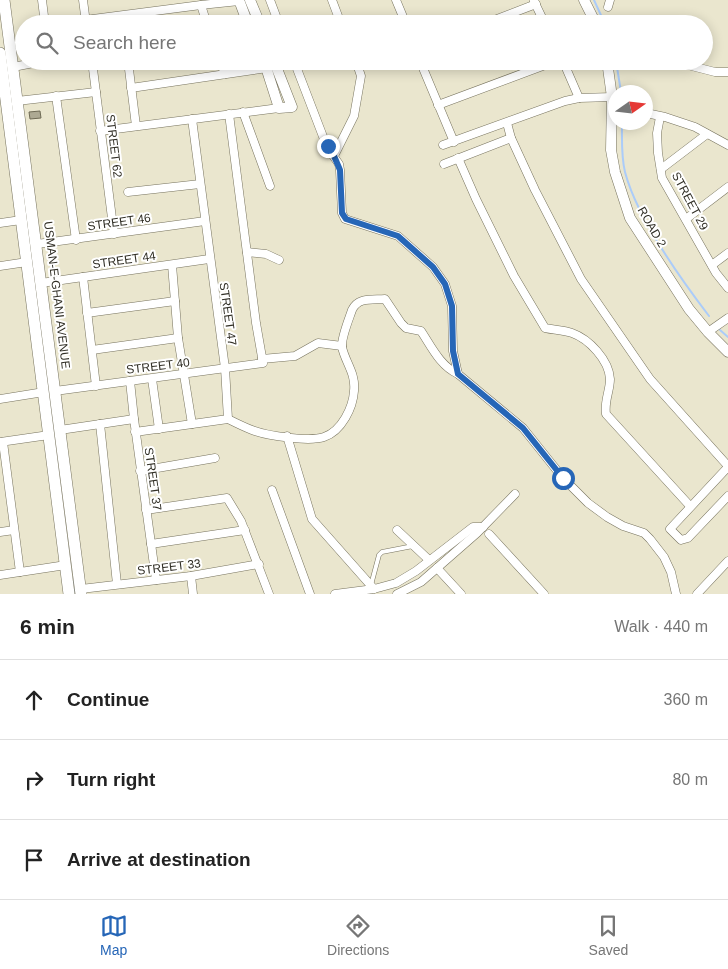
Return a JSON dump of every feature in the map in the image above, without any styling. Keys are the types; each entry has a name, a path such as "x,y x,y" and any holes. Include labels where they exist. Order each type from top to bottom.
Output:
{"main road":[{"name":"USMAN-E-GHANI AVENUE","path":"4,0 37,244 49,392 49,435 70,594"},
{"name":"USMAN-E-GHANI AVENUE","path":"0,53 27,262 49,392 60,430 81,592"}],"street":[{"path":"42,0 44,15"},
{"path":"82,0 85,15"},
{"path":"250,0 256,15"},
{"path":"270,0 276,15"},
{"path":"332,0 338,15"},
{"path":"396,0 402,15"},
{"path":"584,0 592,15"},
{"path":"122,15 201,4 239,1 244,15"},
{"path":"505,15 535,2 541,15"},
{"path":"201,4 204,15"},
{"name":"STREET 62","path":"93,70 114,234"},
{"path":"129,70 136,126"},
{"path":"223,70 225,74"},
{"path":"131,88 242,70"},
{"path":"100,131 292,107 271,70"},
{"path":"298,70 328,146 340,170 342,213 346,219 398,236 433,267 445,284 452,306 453,351 458,374"},
{"path":"334,156 354,116 362,76 360,70"},
{"path":"424,70 454,142"},
{"path":"438,105 532,70"},
{"path":"567,70 579,98"},
{"name":"ROAD 2","path":"608,70 610,85"},
{"path":"708,70 728,72"},
{"path":"17,101 96,92"},
{"path":"56,96 76,240"},
{"path":"444,145 565,101 579,98 608,102"},
{"path":"242,112 270,186"},
{"path":"229,114 263,361"},
{"path":"653,115 695,127 728,145"},
{"name":"STREET 29","path":"660,117 657,133 662,178 712,265 728,288"},
{"name":"STREET 47","path":"192,119 225,368 228,418"},
{"path":"507,123 511,138 535,190 586,286 650,379 728,467 690,506 670,530 681,540 688,538 728,496"},
{"name":"ROAD 2","path":"612,130 611,150 615,172 630,218 679,294 708,332 728,352"},
{"path":"661,169 707,134"},
{"path":"444,164 511,138"},
{"path":"458,158 514,276 545,328 573,333 599,353 607,365 610,380 605,406 606,414 690,506"},
{"path":"128,192 200,184"},
{"path":"686,219 728,186"},
{"path":"0,223 21,220"},
{"name":"STREET 46","path":"37,244 205,221"},
{"path":"247,252 266,254 279,260"},
{"path":"712,265 728,253"},
{"name":"STREET 44","path":"41,283 210,259"},
{"path":"0,266 27,262"},
{"path":"172,265 178,338 192,424"},
{"path":"83,277 96,386"},
{"path":"135,432 228,418 262,433 305,439 325,437 334,432 345,418 354,396 354,381 342,346 354,305 360,300 385,299 406,328 421,331 447,369 458,374 523,428 563,478 588,503 607,517 650,538 664,557 671,572 676,594"},
{"path":"87,313 175,301"},
{"path":"708,332 728,318"},
{"path":"92,350 178,338"},
{"name":"STREET 40","path":"0,399 184,375 295,356 318,342 342,346"},
{"path":"152,378 159,429"},
{"name":"STREET 37","path":"130,381 140,471 156,580"},
{"path":"60,430 134,420"},
{"path":"100,424 117,584"},
{"path":"20,572 9,486 1,442 49,435"},
{"path":"287,436 296,460 312,519 372,588"},
{"path":"140,471 214,458"},
{"path":"0,487 9,486"},
{"path":"272,490 310,594"},
{"path":"398,594 422,582 483,528 515,494"},
{"path":"146,510 227,498 245,530 269,594"},
{"path":"335,594 396,584 473,527 483,528"},
{"path":"0,532 14,530"},
{"path":"150,544 245,530"},
{"path":"397,530 429,560"},
{"path":"489,534 544,594"},
{"path":"697,594 728,562"},
{"name":"STREET 33","path":"81,592 117,584 191,576 259,564"},
{"path":"0,575 66,566"},
{"path":"437,568 460,594"},
{"path":"191,576 193,594"}],"lane":[{"path":"372,588 379,555 382,552 413,546"}],"building":[{"path":"40,111 41,118 30,119 29,112"}],"waterway":[{"path":"594,0 601,15"},
{"path":"617,70 620,85"},
{"path":"622,130 625,172 639,209 673,266 709,316"},
{"path":"720,330 728,337"},
{"path":"73,581 75,594"}],"route":[{"path":"328,146 340,170 342,213 346,219 398,236 439,274 445,284 452,306 453,351 458,374 523,428 563,478"}]}
